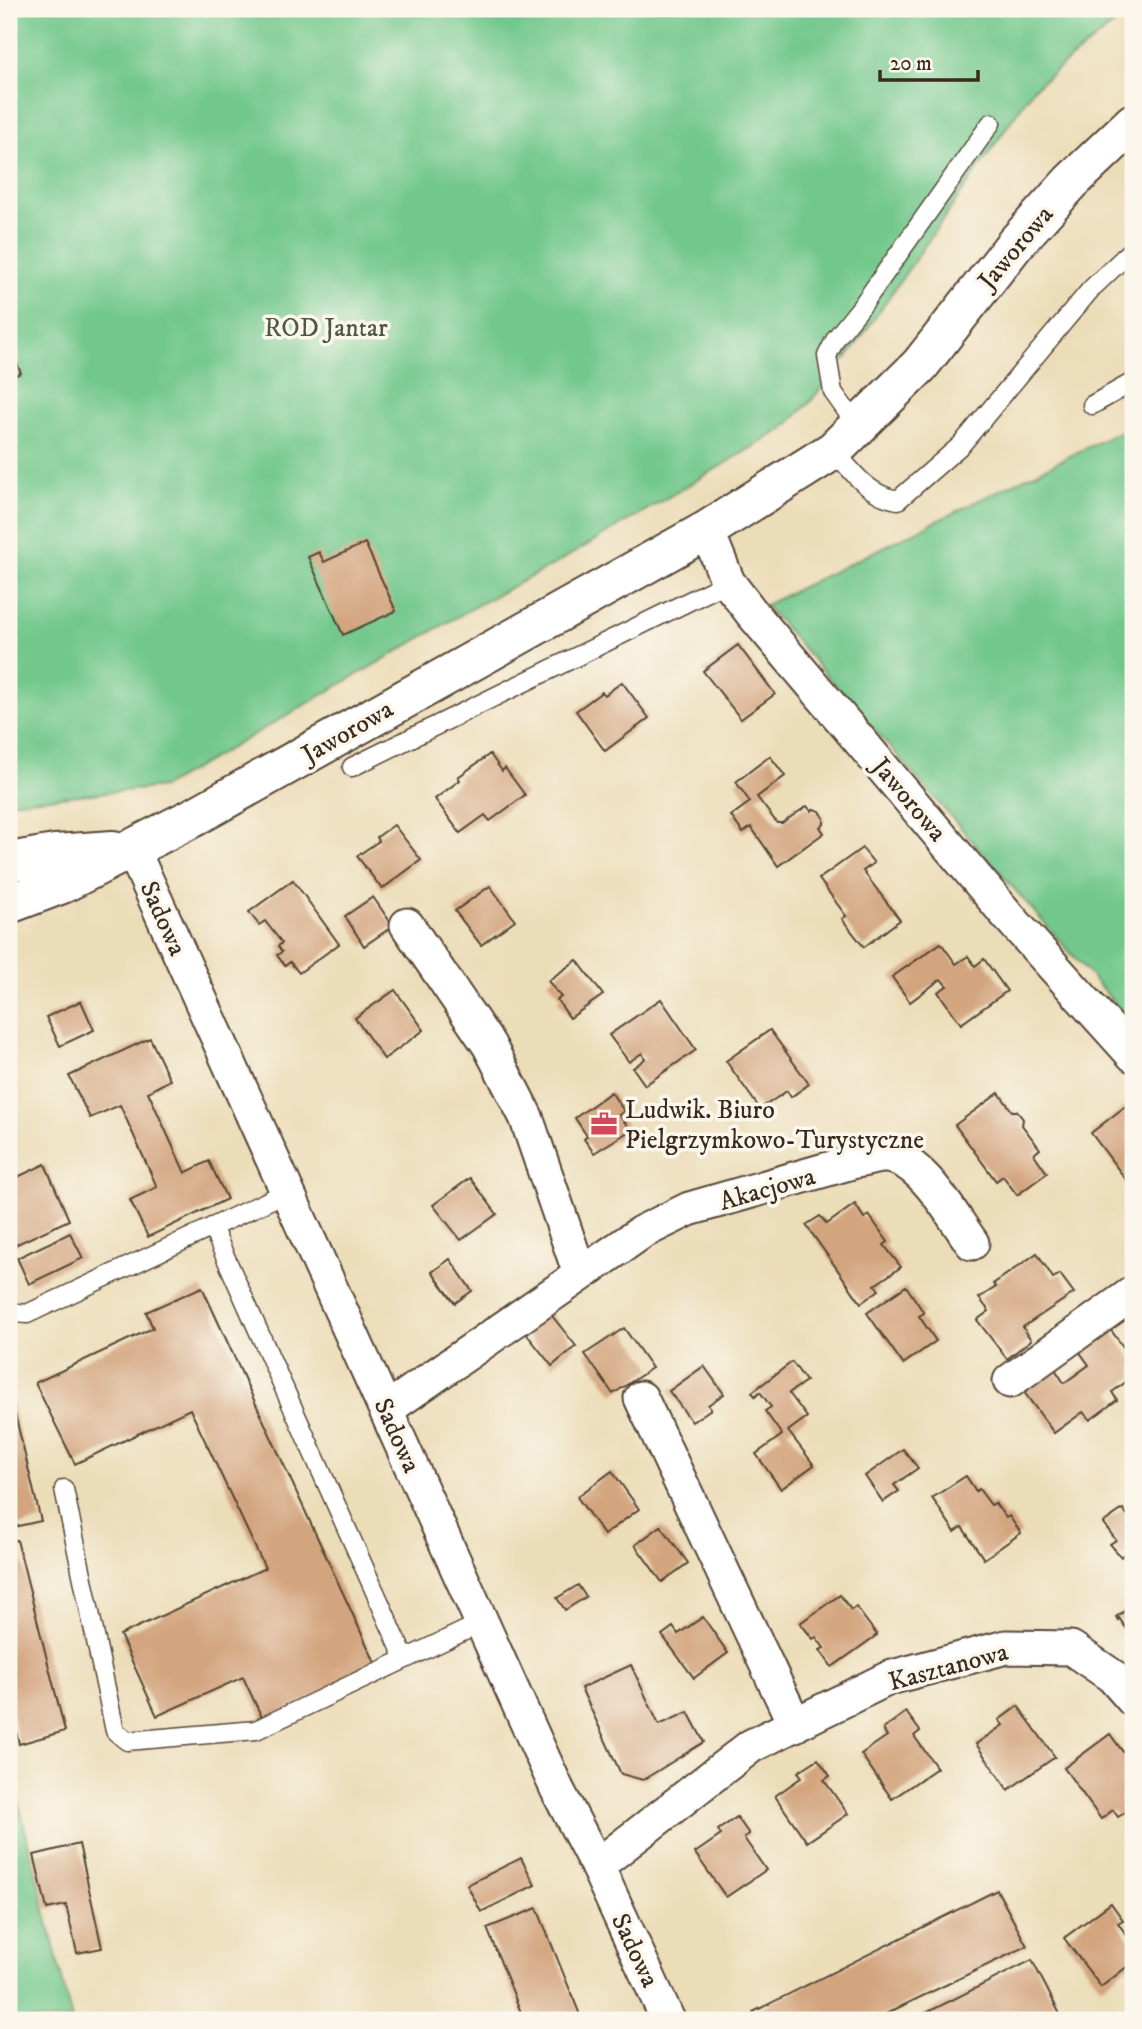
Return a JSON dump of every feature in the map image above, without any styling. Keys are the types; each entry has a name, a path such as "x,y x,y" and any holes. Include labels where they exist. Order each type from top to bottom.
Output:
{"street":[{"name":"Jaworowa","path":"132,848 194,817 707,530 846,438 920,365 1015,244 1071,182 1133,123"},
{"name":"Jaworowa","path":"707,530 728,582 751,612 1009,917 1133,1055"},
{"name":"Sadowa","path":"9,862 55,854 132,848"},
{"name":"Sadowa","path":"9,904 62,884 132,848"},
{"name":"Sadowa","path":"132,848 387,1409 481,1623 668,2020"},
{"path":"407,925 489,1045 526,1117 580,1274"},
{"name":"Akacjowa","path":"387,1409 642,1232 689,1209 883,1156 899,1159 923,1175 972,1243"},
{"path":"1010,1381 1133,1293"},
{"path":"641,1398 795,1725"},
{"name":"Kasztanowa","path":"597,1866 751,1746 889,1678 1006,1647 1071,1648 1112,1676 1133,1700"}],"lane":[{"path":"991,123 861,307 836,338 827,356 833,392 859,482 887,498 898,500 961,445 1091,289 1133,249"},
{"path":"1092,405 1133,382"},
{"path":"352,767 728,582"},
{"path":"9,1312 27,1314 287,1192"},
{"path":"212,1227 405,1659"},
{"path":"64,1489 115,1731 127,1741 256,1730 481,1623"}],"green space":[{"name":"ROD Jantar","path":"9,9 1133,9 1034,88 851,352 810,402 783,429 557,563 483,602 163,787 9,802"},
{"path":"1133,425 1133,1024 765,605"},
{"path":"9,1764 72,2020 13,2020 9,2004"}],"building":[{"path":"9,345 21,373 9,378"},
{"path":"365,543 396,611 343,635 308,557 319,552 324,562"},
{"path":"738,645 775,694 741,719 703,671"},
{"path":"622,682 649,718 605,751 576,711 602,692 605,695"},
{"path":"490,754 502,771 505,768 525,795 490,821 485,815 460,833 435,799 460,780 458,777"},
{"path":"770,756 785,776 757,797 777,823 782,823 807,806 811,811 820,811 824,818 824,824 820,827 824,833 778,866 751,827 743,833 731,816 750,802 736,782"},
{"path":"394,825 421,860 382,889 357,856 379,841 377,837"},
{"path":"862,848 874,863 863,871 900,920 864,947 842,919 846,916 819,879"},
{"path":"293,880 339,944 299,973 290,962 285,966 277,955 282,952 278,946 282,943 265,921 259,925 249,912"},
{"path":"490,886 515,920 481,945 455,911"},
{"path":"373,897 393,926 364,946 345,916"},
{"path":"941,943 956,964 968,956 975,966 984,959 1007,991 961,1024 938,992 947,986 941,979 910,1002 892,977"},
{"path":"577,960 603,995 570,1018 557,1000 561,997 548,981"},
{"path":"395,990 424,1030 384,1059 355,1018"},
{"path":"661,999 696,1050 645,1085 633,1068 645,1059 642,1053 629,1062 609,1035"},
{"path":"81,1001 94,1030 60,1046 46,1017"},
{"path":"770,1030 809,1084 791,1097 787,1091 760,1109 726,1061"},
{"path":"150,1038 170,1080 148,1092 185,1173 209,1161 227,1199 148,1237 130,1200 157,1187 120,1105 90,1118 69,1076"},
{"path":"611,1092 624,1111 619,1115 631,1130 594,1153 584,1139 587,1136 575,1118"},
{"path":"999,1093 1012,1111 1017,1111 1023,1119 1022,1125 1040,1149 1034,1154 1047,1173 1017,1195 1003,1176 996,1181 955,1125"},
{"path":"1127,1105 1133,1112 1133,1189 1091,1133"},
{"path":"45,1164 69,1220 13,1246 9,1236 9,1181"},
{"path":"470,1178 497,1214 461,1240 433,1205"},
{"path":"855,1204 864,1218 869,1215 888,1242 884,1245 901,1267 875,1285 879,1290 861,1303 806,1225 820,1216 827,1224"},
{"path":"70,1233 83,1258 29,1284 17,1258"},
{"path":"1037,1253 1053,1278 1060,1274 1074,1293 1023,1327 1031,1340 1007,1359 977,1320 989,1311 979,1298 996,1287 993,1284"},
{"path":"450,1259 472,1291 455,1303 432,1272"},
{"path":"906,1286 924,1313 919,1316 936,1341 903,1364 867,1313"},
{"path":"202,1287 377,1667 263,1720 243,1677 157,1716 120,1635 265,1568 190,1409 75,1464 35,1383 153,1328 146,1312"},
{"path":"549,1312 576,1346 552,1366 525,1332"},
{"path":"624,1328 652,1368 613,1394 585,1354"},
{"path":"1110,1329 1133,1360 1133,1377 1112,1392 1117,1400 1090,1420 1083,1412 1054,1433 1024,1392 1055,1369 1064,1383 1089,1365 1079,1351"},
{"path":"792,1362 806,1381 789,1393 807,1417 788,1431 814,1465 781,1489 756,1454 782,1435 765,1411 771,1407 760,1392 755,1396 752,1392"},
{"path":"704,1366 724,1394 708,1405 711,1409 692,1422 669,1391"},
{"path":"9,1389 41,1521 9,1528"},
{"path":"903,1449 918,1468 894,1485 899,1491 883,1502 865,1476"},
{"path":"612,1471 639,1509 604,1535 577,1497"},
{"path":"966,1476 976,1491 979,1489 991,1505 995,1503 1006,1518 1009,1516 1021,1533 984,1559 962,1527 955,1532 932,1498"},
{"path":"1123,1509 1133,1523 1133,1548 1121,1557 1110,1544 1116,1540 1103,1523"},
{"path":"661,1526 688,1563 662,1582 635,1545"},
{"path":"17,1540 65,1731 19,1744 9,1703 9,1542"},
{"path":"578,1585 586,1597 565,1610 557,1598"},
{"path":"840,1595 851,1610 856,1607 877,1635 832,1667 820,1650 824,1648 816,1637 813,1639 800,1623"},
{"path":"1133,1605 1133,1638 1116,1617"},
{"path":"703,1617 728,1653 694,1678 662,1635 673,1627 678,1634"},
{"path":"631,1665 659,1725 688,1712 704,1742 643,1780 621,1774 581,1688"},
{"path":"1018,1706 1055,1757 1008,1790 976,1744 1003,1725 999,1720"},
{"path":"906,1712 920,1731 914,1736 937,1768 892,1799 861,1754 887,1736 883,1729"},
{"path":"1110,1734 1133,1766 1133,1796 1127,1800 1132,1808 1118,1817 1113,1810 1101,1819 1064,1768"},
{"path":"818,1759 830,1776 824,1780 848,1814 807,1842 775,1796 802,1777 798,1772"},
{"path":"737,1817 749,1834 744,1838 766,1870 726,1897 695,1853 721,1835 718,1830"},
{"path":"79,1844 102,1948 77,1953 66,1905 47,1909 34,1855"},
{"path":"521,1858 535,1885 481,1912 467,1885"},
{"path":"997,1890 1027,1946 873,2020 757,2020 753,2012"},
{"path":"1111,1903 1123,1920 1118,1923 1133,1944 1133,1962 1101,1987 1064,1938"},
{"path":"537,1908 582,2020 524,2020 487,1928"},
{"path":"1032,1960 1061,2016 1053,2020 912,2020"}],"place":[{"name":"Ludwik. Biuro Pielgrzymkowo-Turystyczne","path":"604,1124"}]}
